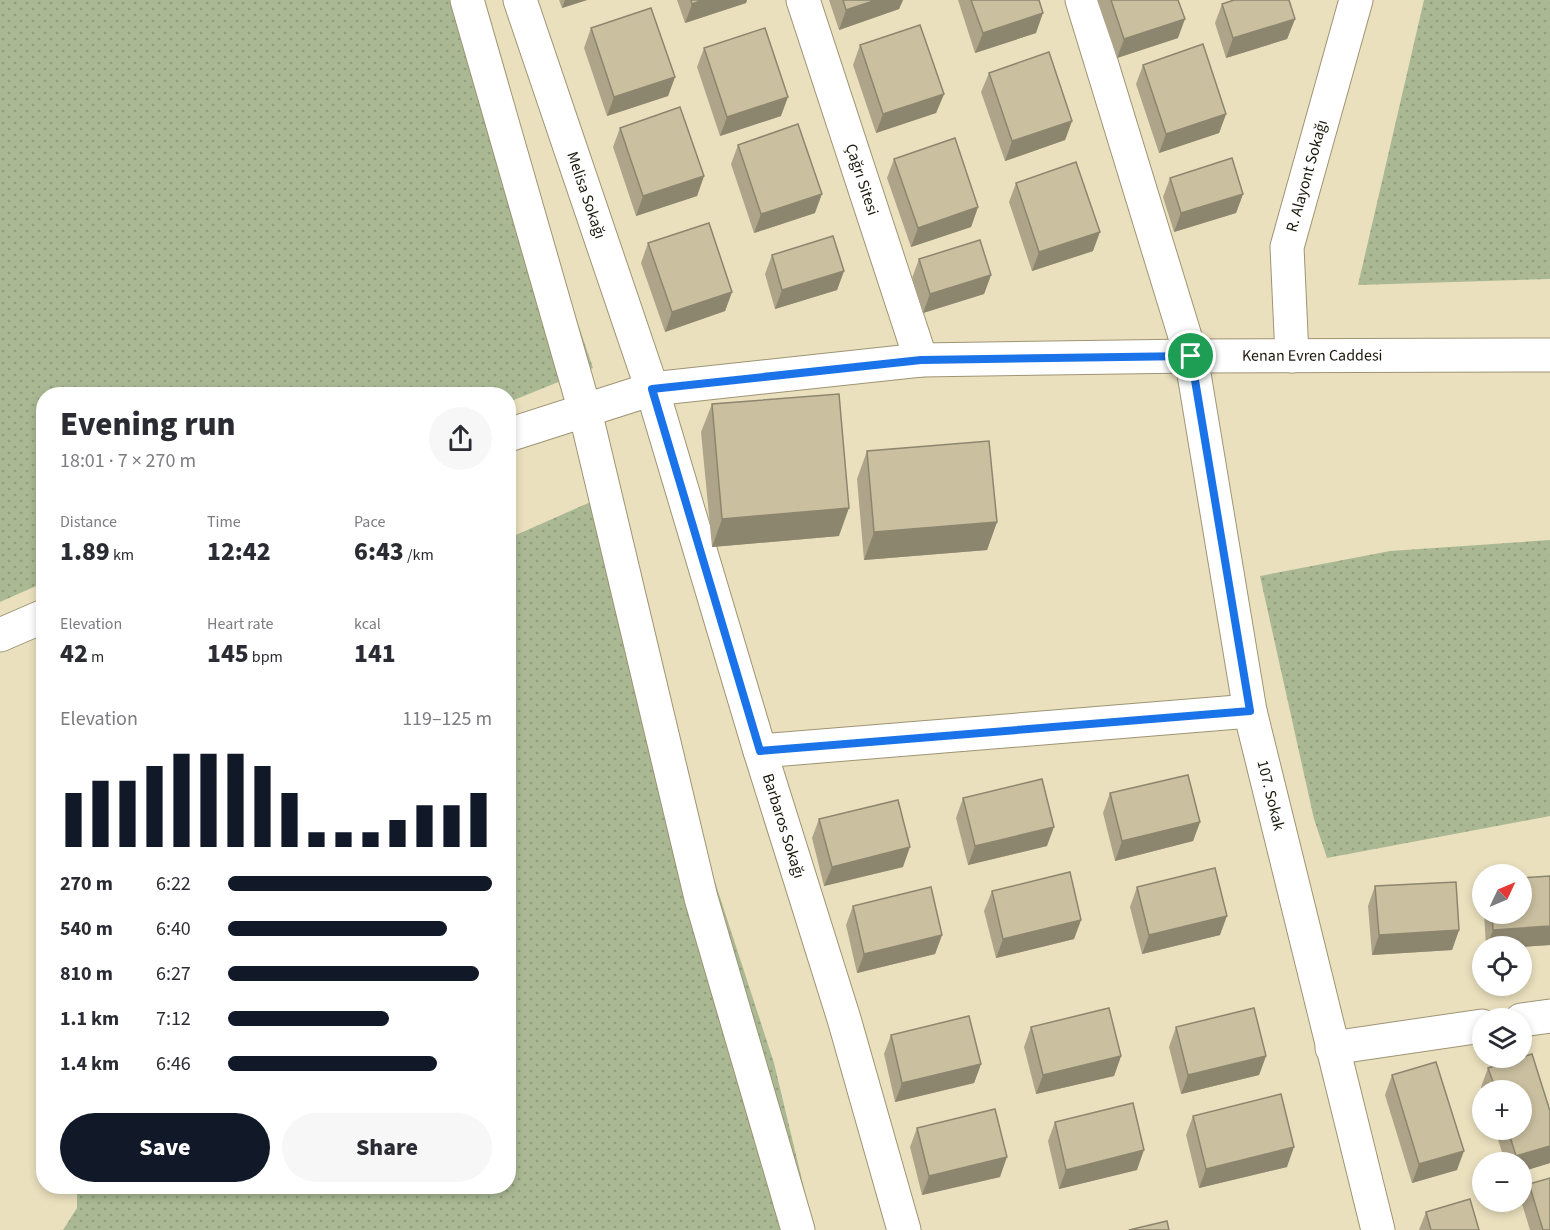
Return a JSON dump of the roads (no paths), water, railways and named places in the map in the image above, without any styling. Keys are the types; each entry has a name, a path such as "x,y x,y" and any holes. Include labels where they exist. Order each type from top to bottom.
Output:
{"street":[{"path":"467,0 585,411 701,898 798,1230"},
{"name":"Melisa Sokağı","path":"519,0 652,389"},
{"name":"Çağrı Sitesi","path":"803,0 921,360"},
{"path":"1082,0 1191,356"},
{"name":"R. Alayont Sokağı","path":"1292,356 1287,247 1356,0"},
{"name":"Kenan Evren Caddesi","path":"516,433 652,389 921,360 1191,356 1550,355"},
{"name":"107. Sokak","path":"1191,356 1250,711 1378,1230"},
{"name":"Barbaros Sokağı","path":"652,389 760,751 844,1019 904,1230"},
{"path":"0,635 36,619"},
{"path":"760,751 1250,711"},
{"path":"1532,1018 1550,1016"},
{"path":"1332,1048 1472,1027"}]}
